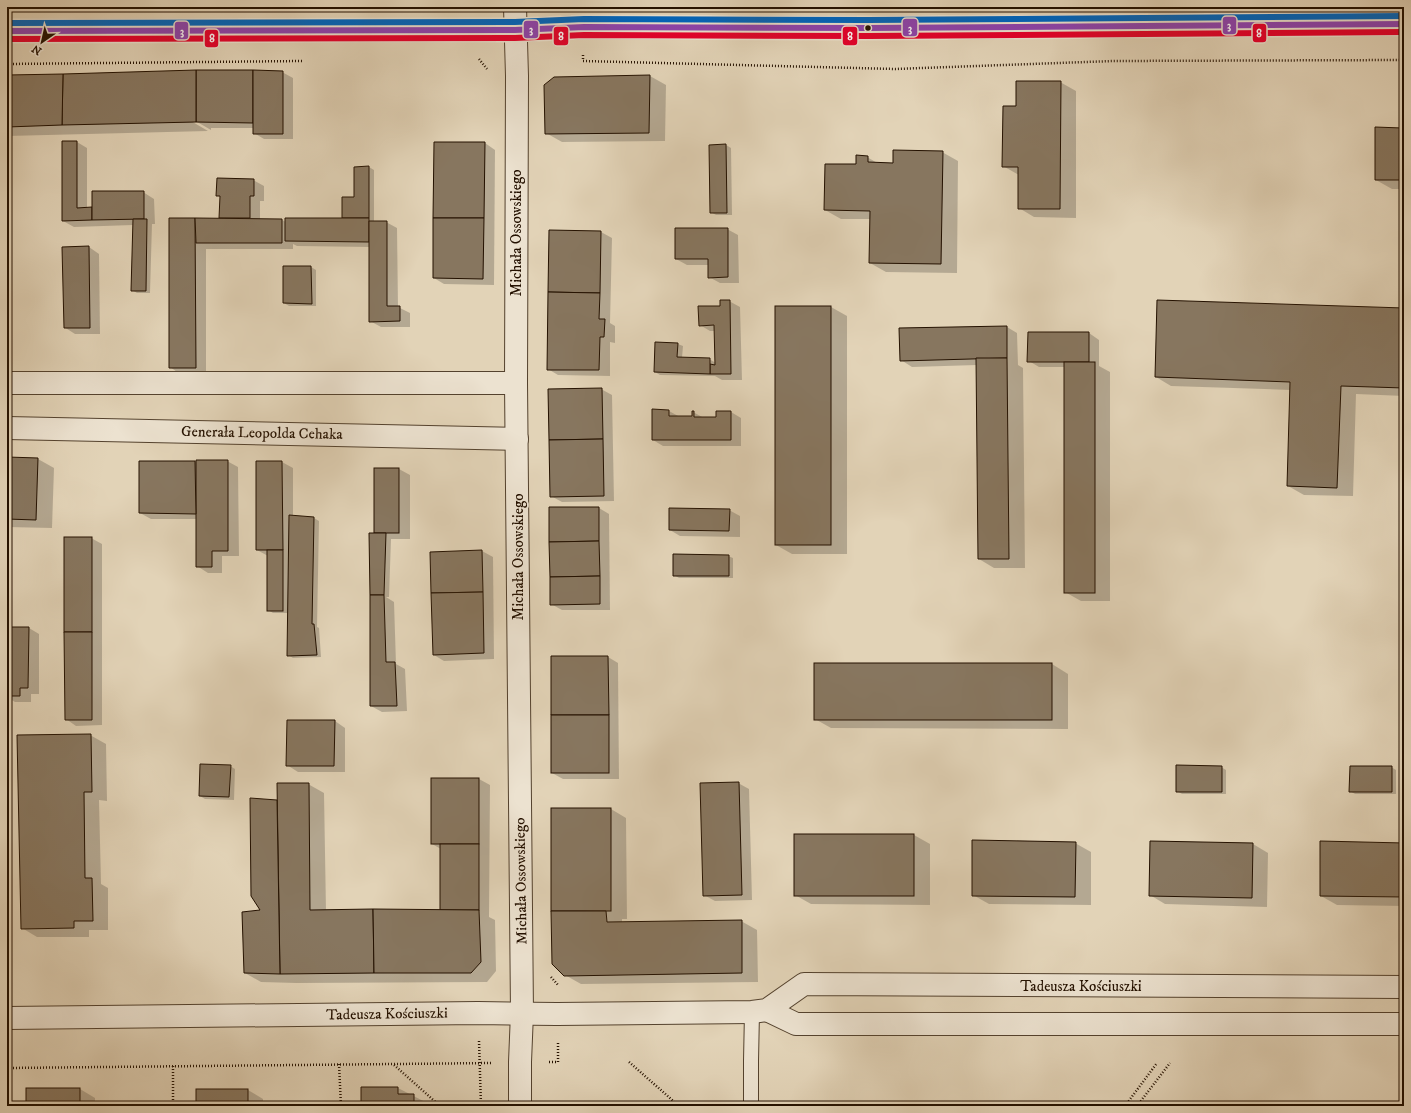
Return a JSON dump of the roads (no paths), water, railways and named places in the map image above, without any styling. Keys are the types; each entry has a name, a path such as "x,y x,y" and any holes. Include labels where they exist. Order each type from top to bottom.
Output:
{"street":[{"name":"Michała Ossowskiego","path":"515,7 516,383 522,1013 520,1106"},
{"path":"7,31 516,30 584,27 876,28 1404,24"},
{"path":"7,383 516,383"},
{"name":"Generała Leopolda Cehaka","path":"7,428 517,439"},
{"name":"Tadeusza Kościuszki","path":"759,1011 804,984 1404,987"},
{"name":"Tadeusza Kościuszki","path":"7,1018 759,1011 796,1024 1404,1024"}],"lane":[{"path":"751,1106 751,1061 759,1011"}]}
